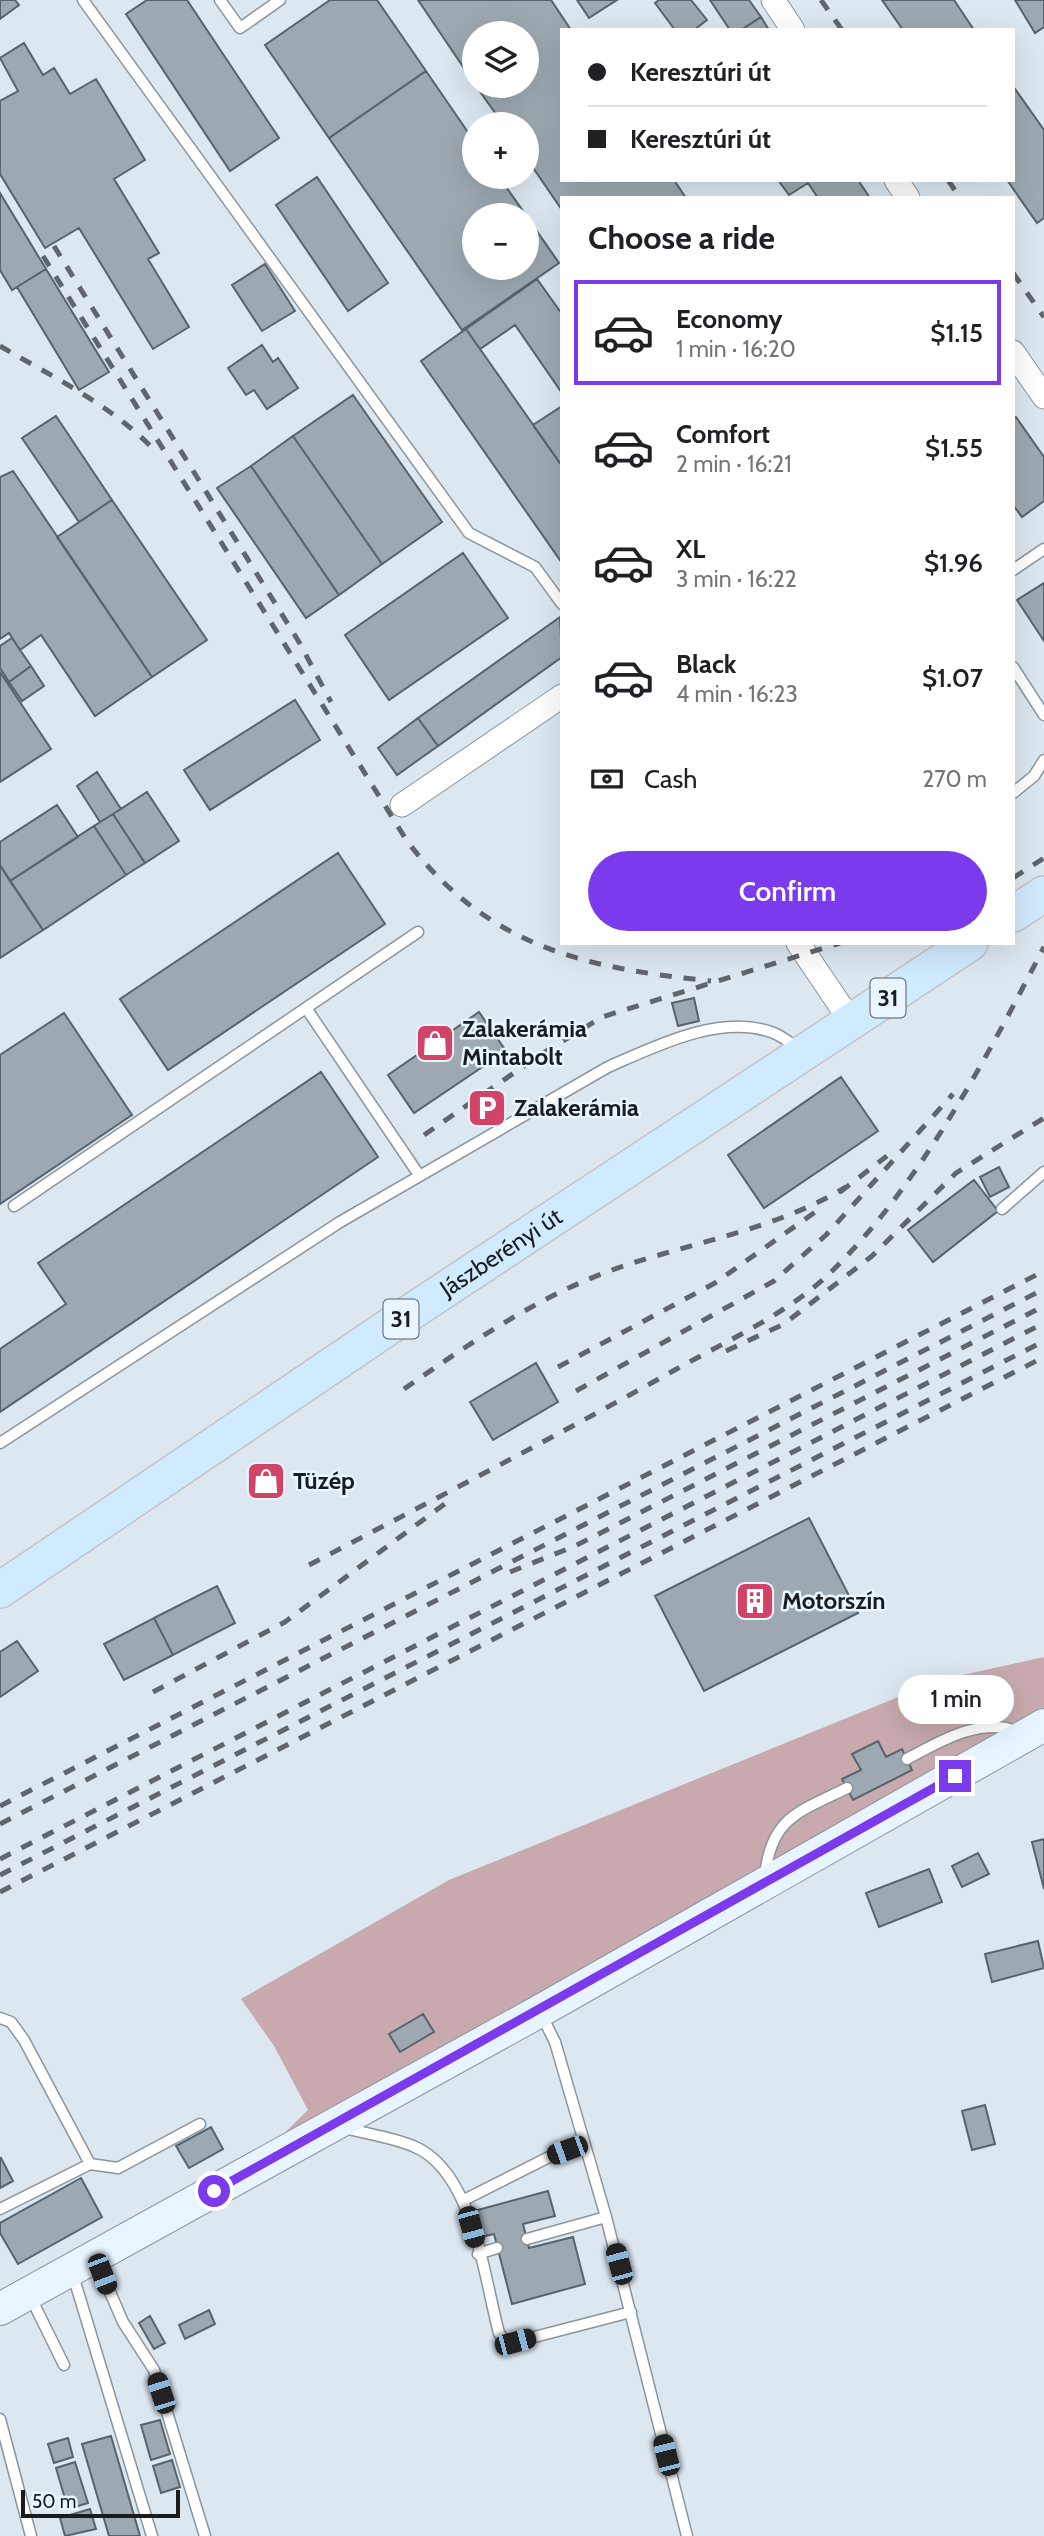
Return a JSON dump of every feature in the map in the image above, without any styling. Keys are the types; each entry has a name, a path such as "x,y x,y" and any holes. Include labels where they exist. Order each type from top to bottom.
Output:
{"main road":[{"path":"1015,913 1044,894"},
{"name":"Jászberényi út","path":"0,1590 401,1318 967,945"},
{"path":"0,2309 540,2011 1035,1730"}],"street":[{"path":"773,0 792,28"},
{"path":"1015,359 1021,381 1044,397"},
{"path":"402,805 560,697"},
{"path":"799,945 852,1023"}],"lane":[{"path":"83,0 469,533 535,567 560,601"},
{"path":"220,0 240,28 280,0"},
{"path":"1015,569 1044,549"},
{"path":"1015,670 1044,715"},
{"path":"1015,791 1034,776 1044,760"},
{"path":"14,1206 418,932"},
{"path":"306,1008 419,1175"},
{"path":"0,1443 340,1222 608,1067 650,1048 706,1031 738,1026 772,1032 805,1052"},
{"path":"1002,1209 1044,1172"},
{"path":"907,1759 945,1739 981,1728 1035,1730"},
{"path":"764,1884 767,1853 780,1825 847,1788"},
{"path":"540,2011 555,2042 606,2217 687,2536"},
{"path":"0,2018 10,2022 24,2040 90,2164"},
{"path":"0,2209 90,2164 118,2168 200,2124"},
{"path":"333,2125 416,2147 445,2170 464,2200 499,2333 505,2341 515,2342 631,2312"},
{"path":"464,2200 551,2156 584,2144"},
{"path":"527,2239 606,2217"},
{"path":"478,2254 497,2248"},
{"path":"83,2263 152,2536"},
{"path":"83,2263 154,2370 205,2536"},
{"path":"28,2293 64,2365"},
{"path":"0,2419 31,2536"}],"shaded area":[{"path":"1044,1657 1044,1737 265,2152 308,2110 274,2046 241,1999 449,1880 940,1680"}],"building":[{"path":"0,0 15,0 19,5 0,19"},
{"path":"147,0 187,0 279,138 230,171 126,14"},
{"path":"330,0 377,0 426,71 329,138 265,45"},
{"path":"418,0 551,0 570,28 560,28 560,182 675,182 685,196 560,196 560,207 539,176 539,112 494,112 485,98 539,98 539,21 462,21 462,65"},
{"path":"577,0 617,0 589,18"},
{"path":"659,0 691,0 707,20 697,28 674,28 655,3"},
{"path":"710,0 749,0 761,17 744,28 729,28"},
{"path":"882,0 954,0 973,28 902,28"},
{"path":"1015,0 1044,0 1044,27 1035,33"},
{"path":"761,17 768,28 744,28"},
{"path":"24,43 43,75 54,68 70,94 96,79 145,160 114,179 159,253 148,259 189,327 153,349 79,228 45,248 0,174 0,101 18,91 0,58"},
{"path":"426,71 462,124 462,189 508,189 517,203 462,203 462,280 534,280 462,330 329,138"},
{"path":"1015,89 1044,130 1044,218 1037,223 1008,182 1015,182"},
{"path":"317,177 388,283 348,311 276,205"},
{"path":"779,182 859,182 869,196 817,196 808,183 789,195"},
{"path":"0,193 46,269 12,290 0,270"},
{"path":"539,234 559,263 539,277"},
{"path":"265,264 295,311 262,331 232,285"},
{"path":"46,269 109,372 79,390 17,287"},
{"path":"538,280 560,311 560,390 515,325 480,349 466,329"},
{"path":"466,329 560,463 560,560 421,361"},
{"path":"262,345 273,362 278,358 298,388 267,409 254,390 246,395 228,368"},
{"path":"353,395 442,522 382,564 293,436"},
{"path":"560,407 560,463 533,425"},
{"path":"56,416 112,500 79,522 22,438"},
{"path":"1015,418 1044,457 1044,501 1022,517 1015,508"},
{"path":"293,436 382,564 339,595 251,466"},
{"path":"251,466 339,595 306,618 217,488"},
{"path":"13,471 152,677 95,716 41,635 20,650 9,633 0,639 0,477"},
{"path":"112,500 207,640 152,677 57,537"},
{"path":"463,553 508,618 389,700 345,635"},
{"path":"1044,583 1044,641 1017,600"},
{"path":"560,617 560,658 438,746 418,718"},
{"path":"12,638 31,666 9,682 0,668 0,646"},
{"path":"31,666 44,686 22,701 9,682"},
{"path":"0,672 51,749 0,782"},
{"path":"295,700 320,740 210,810 184,770"},
{"path":"418,718 438,746 397,775 378,748"},
{"path":"97,772 121,809 100,822 77,786"},
{"path":"147,792 179,841 145,863 113,814"},
{"path":"57,805 78,837 10,881 0,865 0,842"},
{"path":"113,814 145,863 126,875 94,826"},
{"path":"94,826 126,875 43,930 10,881"},
{"path":"338,853 385,924 168,1070 120,999"},
{"path":"0,865 43,930 0,958"},
{"path":"694,998 699,1021 678,1026 672,1003"},
{"path":"479,1012 506,1051 414,1113 388,1075"},
{"path":"64,1013 132,1115 0,1204 0,1055"},
{"path":"321,1072 378,1157 0,1412 0,1349 66,1304 38,1263"},
{"path":"841,1077 878,1131 764,1208 728,1155"},
{"path":"999,1167 1009,1187 990,1197 980,1177"},
{"path":"974,1180 998,1211 933,1262 908,1230"},
{"path":"536,1363 558,1402 493,1440 470,1402"},
{"name":"Motorszín","path":"809,1518 858,1613 704,1691 655,1596"},
{"path":"217,1586 235,1623 173,1655 154,1618"},
{"path":"154,1618 173,1655 124,1680 104,1644"},
{"path":"17,1641 38,1671 0,1697 0,1652"},
{"path":"878,1741 886,1757 902,1749 912,1770 853,1800 842,1779 861,1770 852,1754"},
{"path":"1044,1839 1044,1889 1032,1842"},
{"path":"978,1853 989,1874 962,1887 952,1866"},
{"path":"929,1869 942,1902 879,1927 866,1893"},
{"path":"1038,1941 1044,1968 992,1982 985,1954"},
{"path":"423,2014 434,2032 400,2052 389,2034"},
{"path":"985,2105 995,2144 972,2150 962,2111"},
{"path":"211,2127 223,2149 189,2168 176,2146"},
{"path":"0,2159 13,2181 0,2188"},
{"path":"81,2178 102,2217 18,2264 0,2233 0,2223"},
{"path":"548,2191 555,2216 523,2224 529,2248 573,2237 585,2284 512,2304 494,2234 481,2237 474,2211"},
{"path":"209,2310 215,2324 185,2339 179,2325"},
{"path":"150,2316 165,2343 154,2349 139,2323"},
{"path":"160,2420 170,2454 151,2460 141,2425"},
{"path":"111,2436 140,2536 109,2536 82,2444"},
{"path":"68,2438 73,2457 54,2463 48,2444"},
{"path":"172,2460 180,2487 161,2493 153,2466"},
{"path":"75,2462 88,2503 68,2509 56,2468"},
{"path":"90,2509 96,2529 65,2536 60,2518"}],"railway":[{"path":"821,0 841,28"},
{"path":"949,182 959,196"},
{"path":"54,246 299,642 331,702"},
{"path":"43,256 407,841 438,877 471,906 505,928 542,946 621,969 711,981"},
{"path":"1015,276 1044,317"},
{"path":"0,346 103,407 157,453"},
{"path":"1015,877 1044,858"},
{"path":"424,1135 537,1057 602,1017 834,945"},
{"path":"309,1565 734,1338 775,1315 813,1288 862,1239 922,1161 975,1076 1044,947"},
{"path":"576,1391 774,1281 826,1235 953,1094"},
{"path":"726,1351 784,1324 872,1256 956,1173 1044,1118"},
{"path":"840,1192 887,1156"},
{"path":"404,1389 504,1323 584,1281 642,1260 790,1215 846,1187"},
{"path":"558,1367 715,1283 818,1210"},
{"path":"0,1806 1044,1271"},
{"path":"0,1824 1044,1289"},
{"path":"510,1572 575,1546 1044,1306"},
{"path":"0,1859 1044,1323"},
{"path":"0,1875 1044,1341"},
{"path":"0,1892 1044,1357"},
{"path":"153,1692 285,1622 454,1497"}],"place":[{"name":"Zalakerámia Mintabolt","path":"435,1043"},
{"name":"Zalakerámia","path":"487,1108"},
{"name":"Tüzép","path":"266,1481"},
{"name":"Motorszín","path":"755,1601"}],"route":[{"path":"214,2191 540,2011 955,1776"}]}
